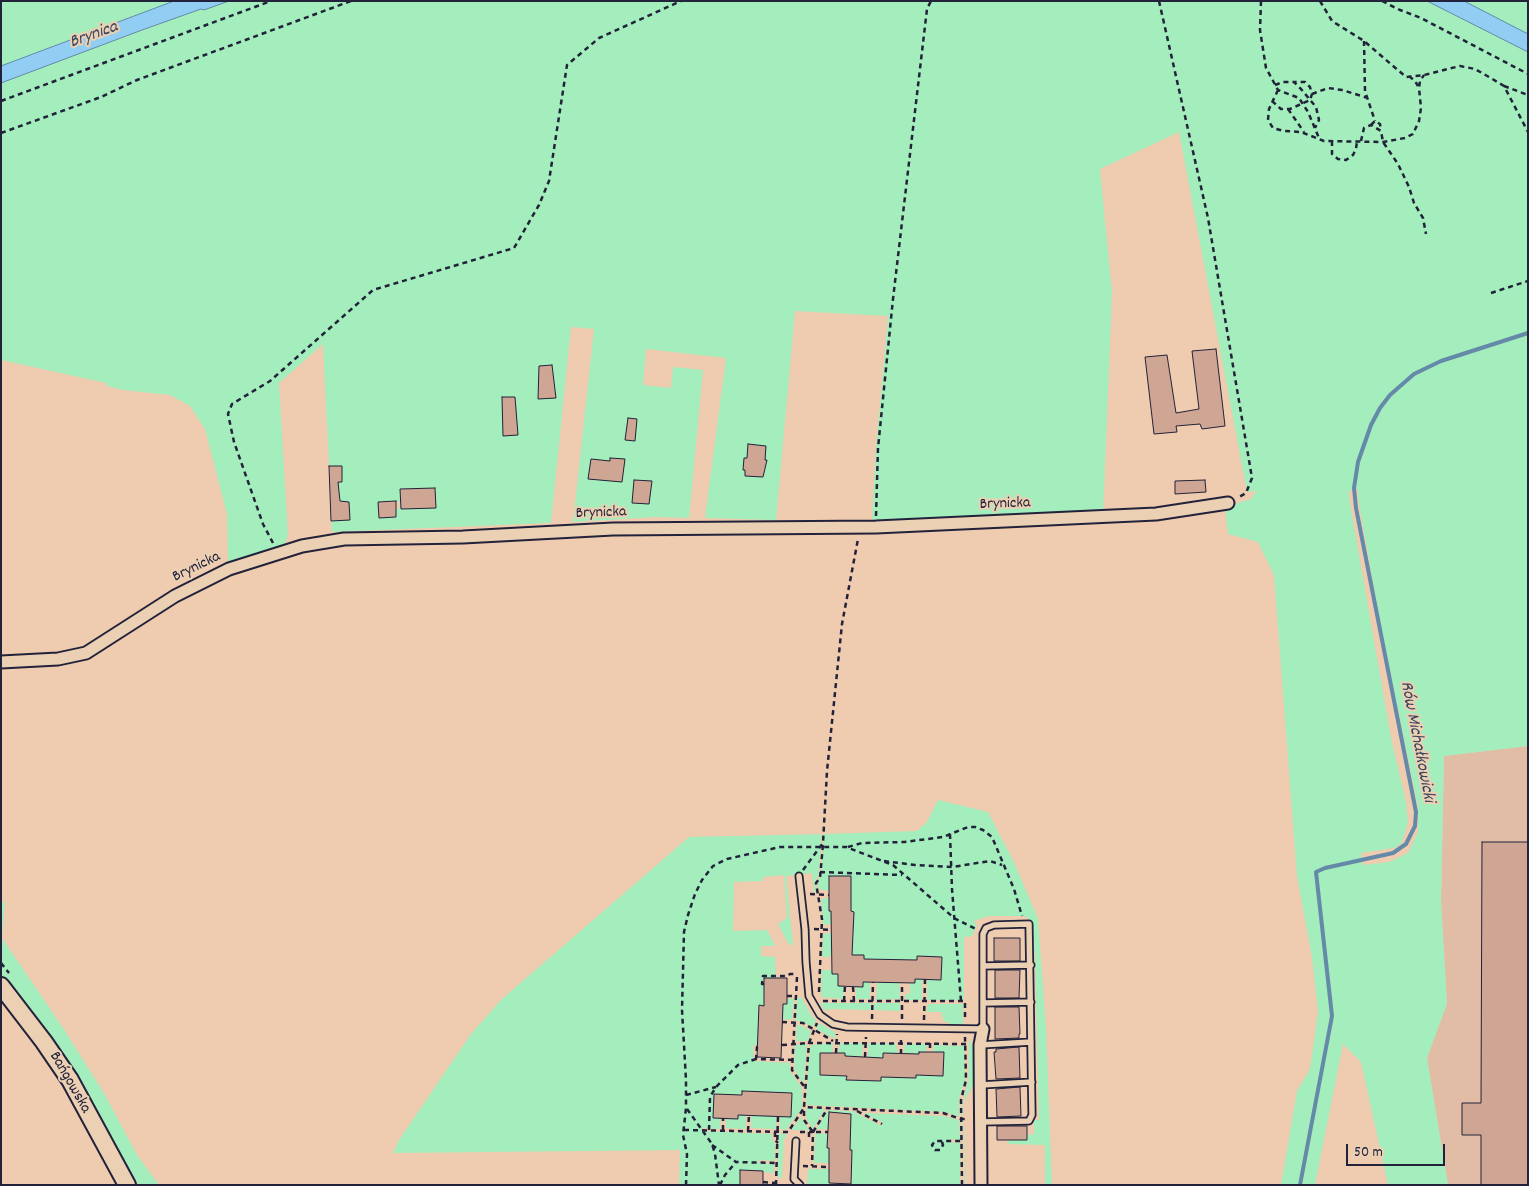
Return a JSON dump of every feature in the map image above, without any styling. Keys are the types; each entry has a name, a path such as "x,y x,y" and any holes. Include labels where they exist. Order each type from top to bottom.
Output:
{"street":[{"name":"Brynicka","path":"1,662 58,659 86,653 183,592 229,569 302,546 344,539 463,537 613,529 860,528 1156,514 1228,503"},
{"name":"Bańgowska","path":"1,986 44,1042 70,1080 127,1185"},
{"path":"981,1185 980,1045 983,1029"}],"lane":[{"path":"799,876 805,929 807,988 809,996 820,1015 833,1024 847,1027 983,1029 984,931 986,928 994,925 1029,924 1032,1115 1029,1121 980,1122"},
{"path":"983,966 1031,965"},
{"path":"983,1003 1031,1002"},
{"path":"980,1045 1031,1042"},
{"path":"981,1084 1032,1082"},
{"path":"796,1141 794,1179 800,1185"}],"path":[{"path":"1,101 271,1"},
{"path":"1,133 101,97 137,80 351,1"},
{"path":"279,553 263,524 234,442 228,414 232,404 270,381 373,290 514,248 539,205 549,181 567,65 599,38 681,1"},
{"path":"876,527 878,448 892,308 926,9 931,1"},
{"path":"1158,1 1208,218 1252,478 1246,493 1228,503"},
{"path":"1260,1 1260,30 1266,68 1278,90 1299,98 1319,138"},
{"path":"1320,1 1332,21 1364,41 1406,77 1424,75 1460,66 1475,69 1504,86 1528,95"},
{"path":"1382,1 1421,18 1528,74"},
{"path":"1364,41 1365,91 1375,121 1380,124 1383,142 1398,164 1414,203 1423,218 1426,234"},
{"path":"1278,90 1269,109 1268,120 1273,128 1305,133 1324,141 1383,142 1405,138 1413,134 1419,121 1421,108 1419,88 1424,75"},
{"path":"1409,76 1419,88"},
{"path":"1272,101 1281,109 1288,109 1303,105 1310,100 1312,94 1310,87 1304,82 1283,82 1275,85"},
{"path":"1294,82 1316,107 1319,120 1315,128"},
{"path":"1504,86 1528,132"},
{"path":"1312,94 1328,88 1368,98"},
{"path":"1288,109 1305,133"},
{"path":"1361,141 1364,128 1375,121"},
{"path":"1371,125 1381,131"},
{"path":"1332,140 1332,154 1338,159 1346,160 1353,155 1356,149 1356,141"},
{"path":"1490,293 1528,282"},
{"path":"814,1007 819,1001 822,929 819,894 816,883 820,878 827,771 842,624 860,528"},
{"path":"846,848 862,843 904,842 943,837 968,827 975,827 992,837 1025,923"},
{"path":"950,834 954,918 961,1001"},
{"path":"799,876 822,845"},
{"path":"686,1185 687,1154 683,1135 686,1095 682,1010 684,932 688,915 702,880 713,866 727,859 780,847 822,845 846,848 893,866 954,918 975,929 984,931"},
{"path":"878,860 952,867 990,860 1003,866"},
{"path":"820,872 904,875"},
{"path":"819,894 829,895"},
{"path":"822,929 831,930"},
{"path":"798,968 798,996 792,1070 805,1086"},
{"path":"764,984 762,984 763,976 797,974"},
{"path":"924,980 924,1009"},
{"path":"872,1009 873,982"},
{"path":"902,983 902,1008"},
{"path":"844,1001 845,986"},
{"path":"853,987 854,1001"},
{"path":"787,996 798,996"},
{"path":"819,1001 965,1001 965,1030"},
{"path":"782,1022 803,1023 836,1041"},
{"path":"813,1132 804,1120 804,1108 809,1043 814,1029"},
{"path":"836,1041 836,1053"},
{"path":"782,1045 836,1041 966,1042 966,1080 961,1100 962,1185"},
{"path":"865,1057 866,1041"},
{"path":"901,1041 901,1054"},
{"path":"930,1042 930,1052"},
{"path":"756,1059 756,1047 758,1047"},
{"path":"710,1130 710,1097 716,1087 738,1065 756,1059 792,1060"},
{"path":"686,1095 716,1087"},
{"path":"686,1108 700,1130 712,1144 736,1162 777,1162"},
{"path":"804,1108 943,1113 961,1119"},
{"path":"788,1132 804,1108"},
{"path":"812,1166 813,1132 828,1108"},
{"path":"854,1110 882,1124"},
{"path":"748,1131 749,1115"},
{"path":"763,1182 777,1182 778,1143 776,1132 778,1116"},
{"path":"723,1118 723,1130"},
{"path":"684,1130 828,1132"},
{"path":"809,1132 809,1139"},
{"path":"942,1142 943,1145 940,1150 935,1150 932,1145 935,1141 961,1141"},
{"path":"712,1144 720,1185"},
{"path":"720,1185 725,1175 736,1162"},
{"path":"795,1166 829,1167"}],"shaded area":[{"path":"1528,746 1528,1185 1448,1185 1427,1058 1447,1004 1441,902 1444,756"}],"green space":[{"path":"1,1 1528,1 1528,746 1444,756 1441,902 1447,1004 1427,1058 1448,1185 1388,1185 1361,1062 1343,1044 1315,1185 1281,1185 1297,1091 1310,1069 1318,1012 1312,957 1297,876 1274,575 1258,542 1228,534 1225,507 1251,499 1256,491 1247,492 1179,132 1100,169 1112,293 1103,516 887,522 872,519 876,448 888,316 795,311 776,520 705,518 726,358 646,349 643,385 671,388 673,367 703,370 689,518 657,517 573,522 594,329 571,327 551,523 332,532 331,521 350,520 334,485 330,485 329,482 342,481 342,467 329,466 323,344 279,383 288,536 284,545 228,564 227,514 205,429 190,406 170,395 123,390 107,386 106,383 1,360","holes":["1358,489 1381,627 1418,807 1418,832 1408,853 1389,862 1363,865 1361,853 1394,848 1401,844 1408,823 1406,802 1391,738 1349,498 1349,491","399,501 400,508 396,509 396,517 379,518 378,502"]},
{"path":"938,800 988,812 1014,862 1038,919 1046,1028 1052,1185 1045,1185 1045,1145 1008,1144 1009,1140 1027,1140 1027,1135 1034,1134 1034,1120 1039,1120 1035,956 1031,921 1022,916 988,916 974,921 977,926 972,936 964,937 964,1000 928,1000 927,979 941,980 942,957 917,956 917,960 864,959 864,955 852,955 854,912 851,911 851,877 829,876 829,891 818,889 817,882 821,873 824,834 917,831 927,822"},
{"path":"822,834 819,874 815,882 816,892 814,892 812,873 786,876 793,946 788,943 778,924 787,918 784,875 763,877 763,881 734,882 733,931 767,930 775,946 761,946 761,956 775,957 776,978 764,978 764,1006 759,1005 758,1046 753,1045 754,1061 790,1063 790,1071 802,1088 802,1108 786,1130 780,1129 780,1116 791,1116 792,1093 742,1091 742,1095 714,1094 713,1118 721,1118 720,1129 702,1128 702,1131 772,1134 772,1140 775,1143 775,1161 759,1160 759,1163 774,1164 774,1173 741,1170 740,1185 679,1185 680,1150 393,1153 399,1140 471,1034 502,999 689,837"},
{"path":"829,898 831,924 823,925 821,899"},
{"path":"5,901 2,938 63,1028 104,1093 137,1155 159,1185 136,1185 116,1153 85,1093 49,1034 1,975 1,904"},
{"path":"831,933 832,954 829,957 822,957 823,934"},
{"path":"822,970 832,970 832,974 838,974 838,986 844,986 843,999 821,997"},
{"path":"915,979 922,979 922,1000 906,1000 905,995 910,993 910,983 915,983"},
{"path":"863,982 870,982 870,999 856,999 856,987 863,987"},
{"path":"877,982 899,982 900,999 876,1000"},
{"path":"797,998 802,998 811,1015 816,1020 813,1027 796,1021"},
{"path":"787,999 794,999 792,1020 782,1019 783,1004"},
{"path":"820,1003 871,1003 871,1010 830,1009 827,1010 827,1013"},
{"path":"874,1003 900,1003 900,1011 874,1010"},
{"path":"928,1004 963,1004 963,1025 950,1024 944,1021 941,1012 926,1012"},
{"path":"819,1023 835,1032 835,1039 816,1029"},
{"path":"797,1025 811,1031 808,1041 796,1041"},
{"path":"969,1039 973,1046 974,1083 964,1102 963,1117 963,1103 968,1080"},
{"path":"833,1043 832,1053 820,1053 820,1075 847,1076 847,1080 880,1081 881,1077 916,1078 916,1075 943,1075 944,1053 933,1052 934,1045 964,1046 965,1080 959,1099 959,1117 945,1112 806,1105 811,1045"},
{"path":"840,1043 863,1043 862,1057 845,1057 845,1053 838,1053"},
{"path":"868,1043 896,1044 898,1054 883,1058 868,1057"},
{"path":"807,1044 804,1082 802,1082 794,1069 795,1045"},
{"path":"906,1044 927,1044 926,1052 904,1054 904,1046"},
{"path":"807,1108 825,1109 813,1129 806,1119"},
{"path":"828,1110 852,1111 882,1126 882,1122 862,1113 944,1116 959,1120 960,1140 949,1139 948,1142 960,1143 960,1185 851,1185 852,1150 849,1150 851,1114 829,1113 828,1129 816,1129"},
{"path":"738,1115 746,1115 746,1129 726,1128 726,1118 738,1119"},
{"path":"751,1115 776,1116 777,1129 751,1128"},
{"path":"802,1116 802,1120 810,1130 791,1130"},
{"path":"964,1121 965,1185 964,1185"},
{"path":"779,1133 786,1134 786,1138 784,1138 782,1178 777,1176"},
{"path":"815,1133 828,1134 827,1147 830,1148 829,1163 814,1163"},
{"path":"808,1169 829,1169 829,1183 831,1185 807,1185"}],"water":[{"name":"Brynica","path":"174,1 229,1 142,30 1,83 1,66"},
{"path":"1427,1 1464,1 1528,34 1528,52"}],"building":[{"path":"1216,349 1225,426 1202,429 1200,424 1176,426 1177,432 1154,434 1145,357 1167,355 1176,413 1199,409 1192,351"},
{"path":"552,365 556,398 538,399 539,366"},
{"path":"502,397 515,397 518,435 503,436"},
{"path":"628,418 637,419 635,441 625,440"},
{"path":"748,444 766,446 765,460 767,460 763,477 745,476 745,470 743,470 744,458 747,458"},
{"path":"610,458 625,459 622,482 588,479 591,459 610,461"},
{"path":"329,466 342,466 342,482 338,482 340,501 349,502 350,520 331,521"},
{"path":"634,480 652,481 649,504 632,503"},
{"path":"1205,480 1206,492 1175,494 1175,481"},
{"path":"435,488 436,508 401,509 400,489"},
{"path":"396,501 396,517 379,518 378,502"},
{"path":"1482,842 1528,842 1528,1185 1481,1185 1481,1135 1462,1135 1462,1103 1481,1103"},
{"path":"829,876 851,876 851,911 854,912 852,955 864,955 864,959 917,960 917,956 942,957 941,980 915,979 915,983 863,982 863,987 838,986 838,974 832,974"},
{"path":"994,938 1020,938 1020,961 994,961"},
{"path":"995,970 1020,970 1019,998 995,998"},
{"path":"764,978 787,978 787,1004 783,1004 781,1058 757,1057 759,1005 764,1006"},
{"path":"995,1007 1019,1007 1019,1038 995,1039"},
{"path":"1019,1047 1020,1078 996,1079 994,1052 996,1052 996,1049"},
{"path":"919,1052 944,1052 943,1076 916,1075 916,1078 881,1077 881,1081 846,1080 847,1076 820,1075 820,1053 845,1053 845,1056 883,1058 883,1053 919,1054"},
{"path":"1020,1087 1021,1116 997,1117 996,1089"},
{"path":"742,1091 792,1093 791,1117 738,1115 738,1119 713,1118 714,1094 742,1095"},
{"path":"829,1112 851,1114 851,1184 829,1183 829,1148 827,1148"},
{"path":"997,1126 1027,1126 1027,1140 997,1140"},
{"path":"740,1170 763,1171 763,1185 740,1185"}],"waterway":[{"name":"Rów Michałkowicki","path":"1300,1185 1332,1016 1316,872 1325,868 1393,853 1406,844 1415,826 1416,812 1356,508 1354,488 1358,462 1371,425 1380,408 1390,395 1414,374 1441,361 1528,333"}]}
